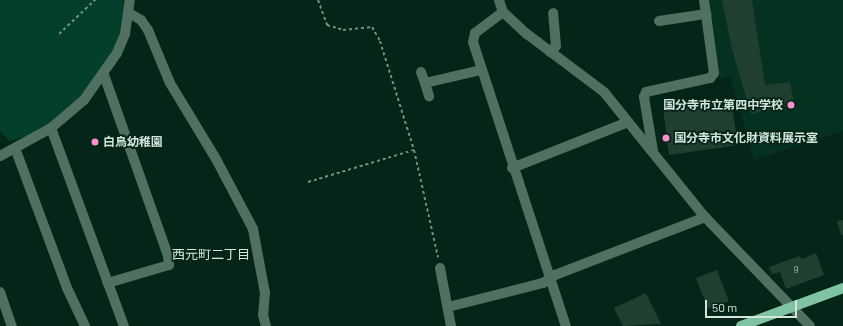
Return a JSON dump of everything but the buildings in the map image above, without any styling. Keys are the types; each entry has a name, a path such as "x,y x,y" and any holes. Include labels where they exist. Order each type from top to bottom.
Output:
{"main road":[{"path":"741,326 843,288"}],"street":[{"path":"0,156 51,128 84,100 104,75 117,53 129,13 130,0"},
{"path":"499,0 503,12 550,52 604,92 705,217 793,306 810,326"},
{"path":"654,153 644,97 646,92 710,78 714,73 704,0"},
{"path":"503,12 472,36 481,70 512,168 549,280 566,326"},
{"path":"129,13 141,20 148,30 170,83 216,159 253,229 265,293 262,314 266,326"},
{"path":"550,52 556,46 553,13"},
{"path":"659,21 706,14"},
{"path":"425,83 481,70"},
{"path":"422,72 429,96"},
{"path":"104,75 168,256 169,265 108,283"},
{"path":"512,168 628,122"},
{"path":"51,128 124,326"},
{"path":"15,148 84,326"},
{"path":"448,307 549,280 555,275 705,217"},
{"path":"440,268 451,326"},
{"path":"0,292 12,326"}],"path":[{"path":"59,34 94,0"},
{"path":"318,0 327,25 343,30 372,27 380,41 414,150 428,201 440,268"},
{"path":"308,182 414,150"}],"shaded area":[{"path":"0,0 130,0 129,13 104,75 51,128 10,141 0,131"},
{"name":"国分寺市立第四中学校","path":"707,0 843,0 843,131 754,160 730,77 720,79"}],"place":[{"name":"国分寺市立第四中学校","path":"791,105"},
{"name":"国分寺市文化財資料展示室","path":"666,138"},
{"name":"白鳥幼稚園","path":"95,142"}],"district":[{"name":"西元町二丁目","path":"211,254"}]}
